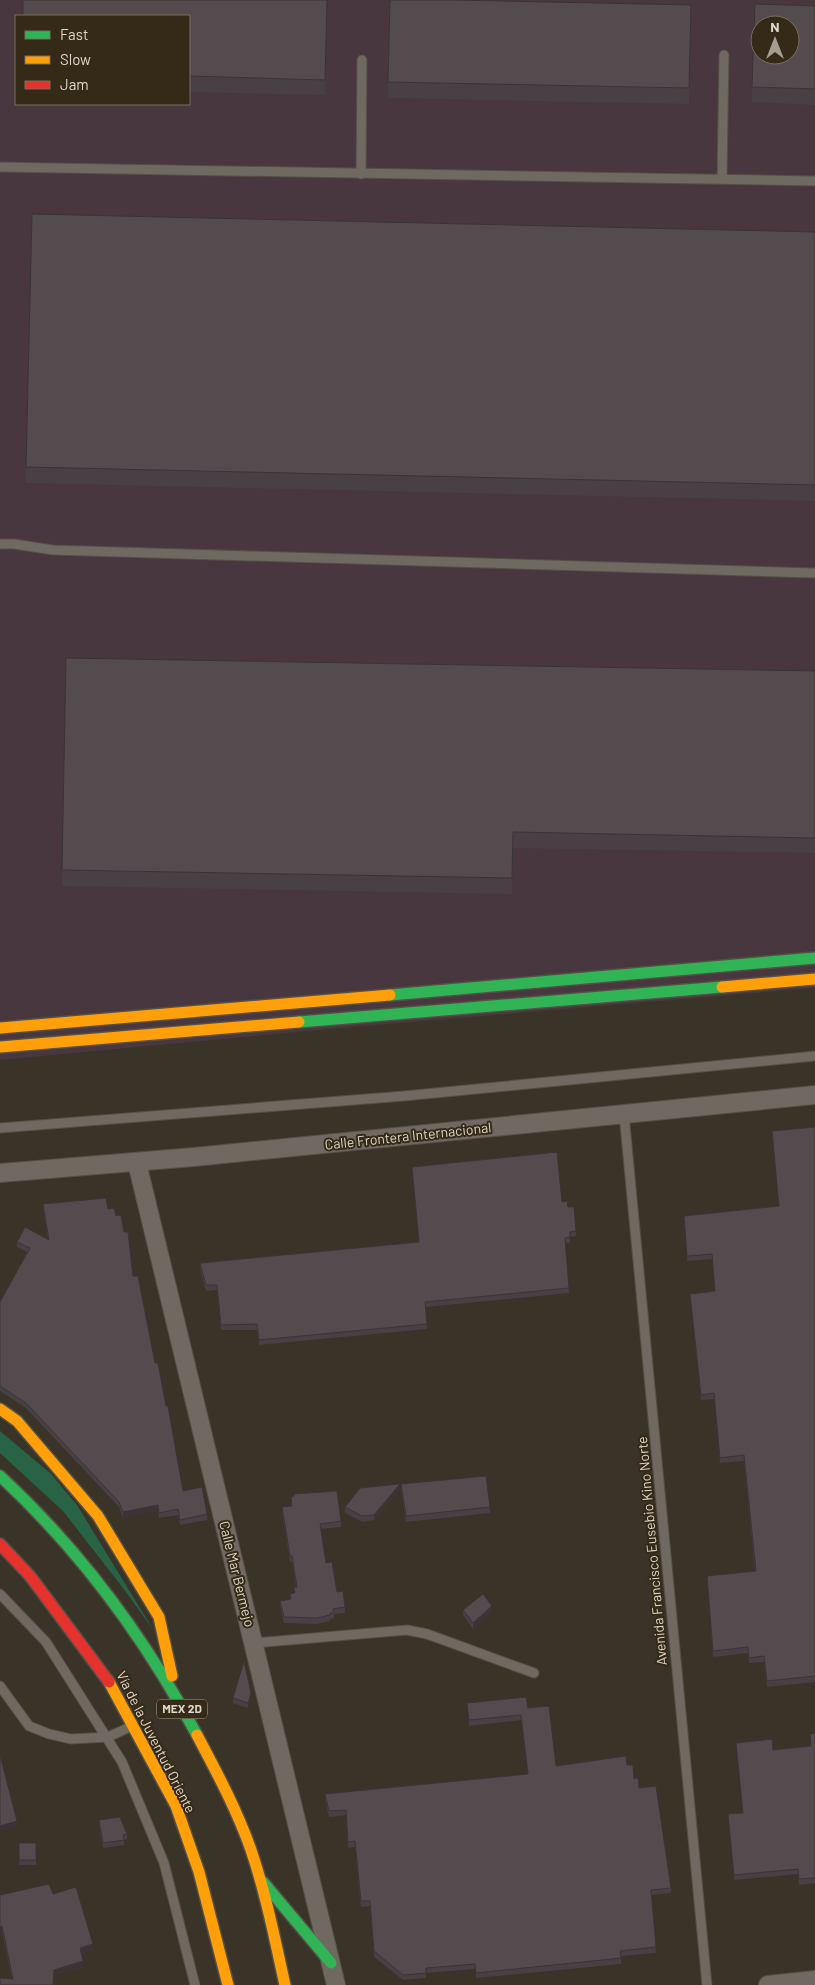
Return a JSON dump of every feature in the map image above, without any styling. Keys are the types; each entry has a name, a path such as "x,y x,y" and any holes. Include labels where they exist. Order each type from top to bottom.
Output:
{"main road":[{"path":"0,1028 815,958"},
{"path":"0,1047 815,978"},
{"path":"0,1034 40,1045"},
{"path":"0,1409 17,1421 98,1516 159,1617 176,1697"},
{"name":"MEX 2D","path":"0,1476 20,1494 78,1557 148,1650 176,1697 228,1794 245,1833 260,1878 285,1985"},
{"name":"Vía de la Juventud Oriente","path":"0,1544 30,1576 108,1680 176,1806 199,1872 228,1985"},
{"path":"260,1878 331,1963"}],"street":[{"name":"Calle Frontera Internacional","path":"0,1172 137,1163 815,1095"},
{"name":"Calle Mar Bermejo","path":"137,1163 336,1985"},
{"path":"768,1985 815,1980"}],"lane":[{"path":"722,179 724,55"},
{"path":"361,174 362,60"},
{"path":"0,167 815,181"},
{"path":"0,544 62,550 815,573"},
{"path":"0,1128 404,1096 815,1056"},
{"name":"Avenida Francisco Eusebio Kino Norte","path":"624,1114 707,1985"},
{"path":"0,1594 46,1642 108,1737 122,1762 164,1863 194,1985"},
{"path":"253,1643 407,1630 427,1634 534,1673"},
{"path":"0,1686 28,1726 48,1734 71,1739 108,1737 133,1725"}],"shaded area":[{"path":"0,0 815,0 815,988 319,1030 0,1060"}],"green space":[{"path":"0,1431 50,1473 77,1505 154,1631 63,1511 0,1453"}],"building":[{"path":"23,0 327,0 325,80 190,76 190,15 23,15"},
{"path":"390,0 691,5 689,88 388,82"},
{"path":"755,4 815,6 815,89 752,87 753,65 800,65 800,15 755,15"},
{"path":"32,214 815,232 815,485 26,467"},
{"path":"66,658 815,671 815,838 513,832 512,878 62,870"},
{"path":"815,1127 815,1676 767,1681 764,1656 749,1658 748,1647 713,1651 707,1576 756,1571 744,1455 720,1458 714,1393 701,1395 690,1294 715,1291 712,1254 687,1256 684,1216 779,1206 772,1131"},
{"path":"557,1152 562,1202 567,1201 568,1207 574,1207 576,1231 570,1232 570,1237 565,1238 569,1288 425,1302 427,1324 259,1340 257,1324 221,1325 217,1285 206,1285 200,1263 419,1242 412,1167"},
{"path":"106,1198 108,1209 114,1208 116,1216 121,1215 124,1232 128,1232 133,1276 138,1276 155,1363 158,1363 166,1406 168,1406 183,1491 202,1487 207,1514 180,1520 178,1509 159,1513 158,1505 123,1512 119,1502 26,1403 0,1386 0,1302 30,1248 17,1242 25,1227 49,1240 43,1204"},
{"path":"486,1476 490,1507 406,1516 401,1484"},
{"path":"400,1484 374,1515 362,1516 345,1507 360,1488"},
{"path":"337,1491 341,1521 320,1524 326,1563 332,1562 337,1592 343,1591 345,1607 333,1609 334,1613 317,1618 284,1617 280,1601 291,1599 290,1594 295,1593 294,1587 297,1587 282,1507 292,1506 291,1497 294,1494"},
{"path":"483,1594 492,1606 473,1623 463,1610"},
{"path":"244,1661 251,1693 248,1703 233,1698"},
{"path":"526,1697 528,1708 549,1706 556,1766 626,1756 627,1765 633,1765 634,1779 638,1778 639,1788 656,1786 671,1888 651,1890 656,1947 620,1951 621,1958 476,1973 475,1964 426,1968 426,1973 403,1975 374,1951 370,1901 361,1901 355,1841 348,1842 346,1810 329,1811 325,1794 528,1774 521,1715 469,1720 467,1703"},
{"path":"815,1733 815,1878 799,1879 798,1869 734,1875 728,1814 743,1813 736,1743 772,1739 773,1750 811,1746 810,1734"},
{"path":"0,1755 17,1821 0,1826"},
{"path":"120,1817 127,1834 123,1835 124,1840 103,1843 99,1820"},
{"path":"19,1843 36,1843 36,1860 19,1860"},
{"path":"49,1884 53,1894 76,1887 93,1944 80,1948 83,1961 54,1970 53,1985 0,1985 0,1978 13,1979 2,1926 0,1927 0,1895"}],"traffic: fast":[{"path":"390,995 815,958"},
{"path":"299,1022 722,987"},
{"path":"0,1476 29,1504 84,1565 156,1665 197,1735"},
{"path":"263,1882 331,1963"}],"traffic: slow":[{"path":"722,987 815,979"},
{"path":"0,1028 390,995"},
{"path":"0,1047 299,1022"},
{"path":"0,1409 17,1421 98,1516 159,1617 172,1676"},
{"path":"109,1682 176,1806 199,1872 228,1985"},
{"path":"197,1735 233,1806 251,1850 266,1900 285,1985"}],"traffic: jam":[{"path":"0,1544 30,1576 109,1682"}]}
